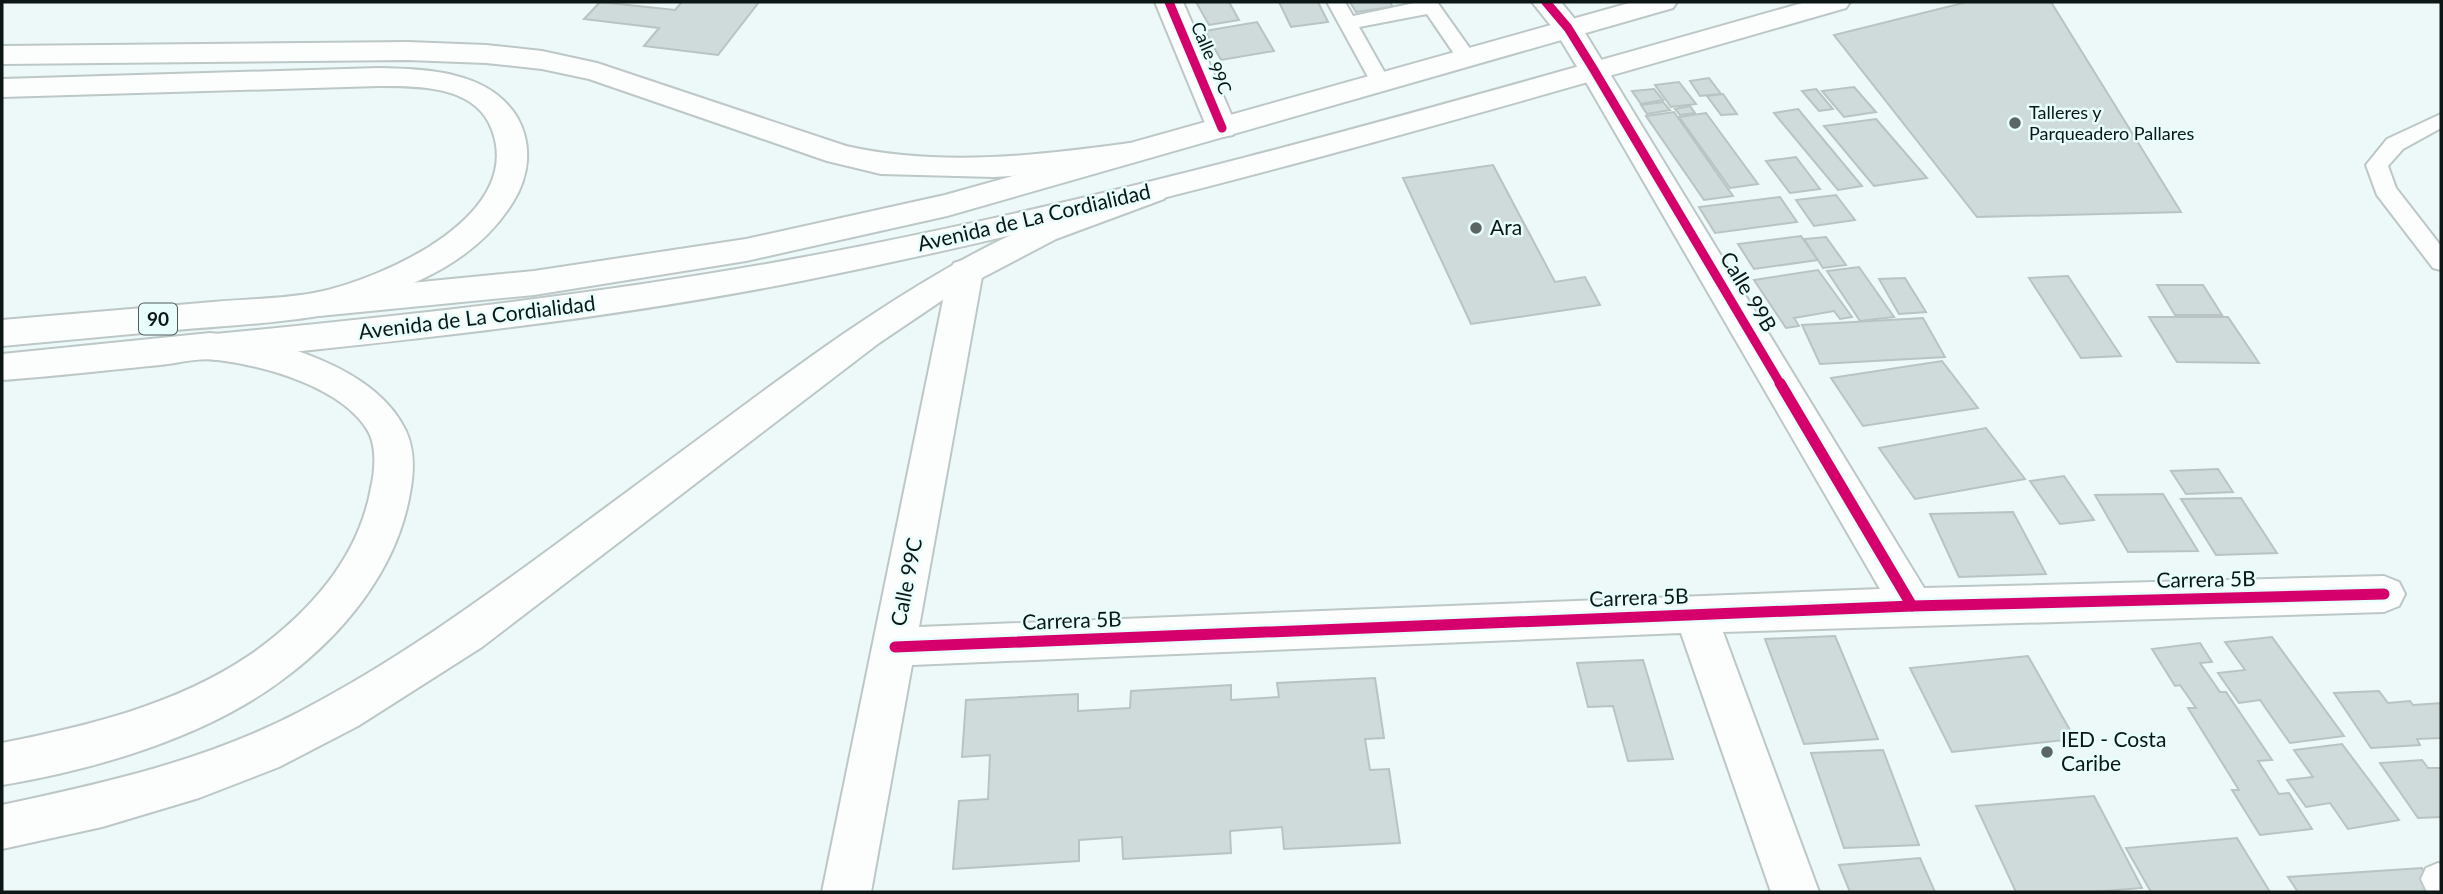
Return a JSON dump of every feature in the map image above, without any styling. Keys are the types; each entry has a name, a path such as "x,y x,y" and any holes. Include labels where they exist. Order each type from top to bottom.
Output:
{"main road":[{"name":"Calle 99C","path":"1169,2 1222,128"},
{"name":"Calle 99B","path":"1546,2 1568,28 1594,70 1912,606"},
{"name":"Avenida de La Cordialidad","path":"314,305 534,284 747,250 947,205 1663,2"},
{"name":"Avenida de La Cordialidad","path":"215,347 416,328 613,301 803,269 1153,192 1836,2"},
{"path":"2,55 408,51 486,54 542,60 608,75 838,154 881,164 994,167 1056,163 1130,153"},
{"path":"2,88 387,78 442,82 466,89 492,104 509,131 512,165 502,195 480,223 443,253 420,266 363,290 314,305"},
{"path":"2,827 120,802 213,772 265,751 373,693 467,634 866,334 966,271 1044,231 1153,192"},
{"name":"Calle 99C","path":"846,892 966,271"},
{"name":"90","path":"2,333 314,305"},
{"path":"2,764 87,746 164,719 236,687 278,659 313,627 343,596 363,565 390,505 394,456 390,436 380,419 350,391 328,379 272,360 215,347"},
{"name":"90","path":"2,367 215,347"},
{"name":"Carrera 5B","path":"895,647 1912,606 2384,594"},
{"path":"1696,615 1795,892"}],"lane":[{"path":"1336,2 1380,82"},
{"path":"1348,23 1430,5 1466,57"},
{"path":"2441,120 2395,144 2377,164 2385,190 2441,262"}],"building":[{"path":"600,2 675,10 682,2 759,2 718,55 644,46 659,28 584,19"},
{"path":"1196,2 1229,2 1239,20 1209,25"},
{"path":"1279,2 1318,2 1328,22 1291,27"},
{"path":"1350,2 1390,2 1393,7 1356,12"},
{"name":"Talleres y Parqueadero Pallares","path":"1967,2 2051,2 2181,212 1977,217 1834,35"},
{"path":"1257,22 1274,51 1221,60 1205,31"},
{"path":"1709,78 1721,94 1700,96 1690,81"},
{"path":"1679,82 1696,104 1671,107 1655,85"},
{"path":"1854,87 1876,112 1844,117 1822,91"},
{"path":"1654,89 1663,100 1641,104 1632,91"},
{"path":"1816,89 1833,109 1819,111 1802,91"},
{"path":"1723,94 1737,114 1721,115 1707,96"},
{"path":"1663,102 1670,110 1647,114 1641,105"},
{"path":"1690,106 1695,113 1680,115 1675,109"},
{"path":"1798,109 1862,186 1838,190 1774,113"},
{"path":"1674,112 1733,196 1704,200 1646,116"},
{"path":"1706,113 1758,184 1730,188 1679,117"},
{"path":"1876,119 1927,178 1874,186 1824,126"},
{"path":"1796,157 1820,189 1790,193 1766,161"},
{"name":"Ara","path":"1493,165 1555,282 1585,277 1600,305 1471,324 1403,178"},
{"path":"1836,195 1855,220 1814,226 1796,200"},
{"path":"1780,197 1797,222 1715,233 1699,207"},
{"path":"1801,236 1818,260 1754,269 1738,244"},
{"path":"1826,237 1846,265 1823,268 1804,239"},
{"path":"1859,267 1894,317 1860,321 1827,271"},
{"path":"1818,270 1852,317 1840,319 1834,311 1794,318 1799,326 1786,328 1754,280"},
{"path":"2068,276 2121,356 2081,358 2029,278"},
{"path":"1905,278 1926,312 1899,314 1879,279"},
{"path":"2157,285 2203,285 2222,315 2175,315"},
{"path":"2149,317 2228,317 2259,363 2177,362"},
{"path":"1923,318 1945,357 1820,364 1802,325"},
{"path":"1942,361 1978,408 1863,426 1831,378"},
{"path":"1986,428 2025,479 1915,499 1879,448"},
{"path":"2218,469 2233,492 2186,494 2171,471"},
{"path":"2064,476 2094,520 2060,524 2030,481"},
{"path":"2163,494 2198,551 2128,552 2095,495"},
{"path":"2241,498 2277,553 2216,555 2181,499"},
{"path":"2013,512 2046,574 1959,577 1930,514"},
{"path":"1835,636 1878,739 1804,744 1765,639"},
{"path":"2272,637 2344,736 2290,743 2260,700 2239,703 2218,673 2245,670 2225,642"},
{"path":"2200,643 2212,662 2200,663 2220,692 2226,692 2272,760 2258,761 2279,794 2289,793 2312,829 2260,835 2232,790 2239,790 2188,708 2196,708 2180,685 2175,686 2152,649"},
{"path":"2028,656 2075,739 1952,752 1910,668"},
{"path":"1643,660 1673,759 1628,761 1613,706 1588,707 1577,663"},
{"path":"1375,678 1384,738 1365,739 1370,770 1389,769 1400,843 1284,849 1282,827 1230,831 1231,853 1123,859 1122,837 1079,840 1079,861 953,869 959,801 988,799 990,755 962,757 966,700 1078,694 1078,711 1130,708 1131,691 1231,685 1231,700 1279,697 1277,683"},
{"path":"2379,691 2388,703 2441,703 2441,738 2417,739 2420,745 2371,748 2334,693"},
{"path":"2342,744 2399,820 2348,829 2330,803 2306,807 2287,780 2313,777 2294,750"},
{"path":"1883,750 1919,845 1844,848 1811,753"},
{"path":"2422,760 2428,768 2441,768 2441,817 2418,818 2380,763"},
{"path":"2094,796 2142,888 2093,892 2016,892 1976,806"},
{"path":"2237,838 2270,892 2151,892 2126,848"},
{"path":"1920,858 1935,892 1850,892 1839,865"},
{"path":"2422,868 2437,892 2298,892 2288,877"}],"cycle path":[{"path":"1169,2 1222,128"},
{"path":"1546,2 1568,28 1594,70 1912,606"},
{"path":"895,647 1912,606 2384,594"}],"place":[{"name":"Talleres y Parqueadero Pallares","path":"2015,123"},
{"name":"Ara","path":"1476,228"},
{"name":"IED - Costa Caribe","path":"2047,752"}]}
